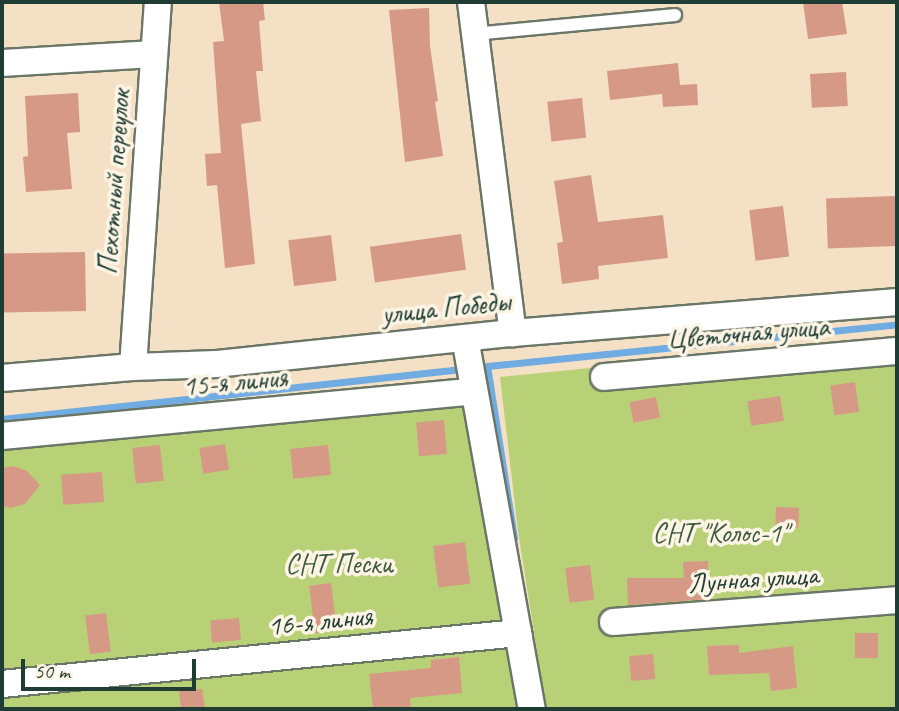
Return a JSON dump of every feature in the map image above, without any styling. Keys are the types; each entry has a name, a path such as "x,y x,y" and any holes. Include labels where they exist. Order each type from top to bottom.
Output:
{"street":[{"name":"Пехотный переулок","path":"133,367 158,2"},
{"path":"471,2 513,333"},
{"path":"2,63 154,54"},
{"name":"улица Победы","path":"2,379 133,367 216,364 513,333 897,302"},
{"path":"465,338 532,709"},
{"name":"Цветочная улица","path":"604,377 897,351"},
{"name":"15-я линия","path":"2,436 474,391"},
{"name":"Лунная улица","path":"613,622 897,600"},
{"name":"16-я линия","path":"2,684 519,632"}],"lane":[{"path":"474,34 676,15"}],"green space":[{"name":"СНТ \"Колос-1\"","path":"897,337 897,709 546,709 518,531 500,377"},
{"name":"СНТ Пески","path":"468,407 519,709 2,709 2,448"}],"building":[{"path":"219,2 263,2 265,20 259,21 263,71 256,71 261,121 241,124 255,264 225,268 217,185 207,186 205,154 221,153 213,42 224,41"},
{"path":"803,2 842,2 847,34 808,39"},
{"path":"429,8 430,46 438,101 435,102 443,156 405,162 389,10"},
{"path":"678,63 680,85 697,84 698,105 663,107 662,94 610,100 607,71"},
{"path":"846,72 848,106 812,108 810,74"},
{"path":"78,93 80,132 67,133 72,189 26,192 23,157 28,156 25,96"},
{"path":"582,98 586,138 551,141 547,102"},
{"path":"591,175 598,222 663,215 668,258 598,266 599,279 562,284 557,243 563,242 554,181"},
{"path":"895,196 897,246 828,248 826,198"},
{"path":"783,206 789,257 755,261 749,210"},
{"path":"461,234 466,270 375,282 370,247"},
{"path":"331,235 337,281 294,286 288,240"},
{"path":"85,252 86,311 3,312 2,253"},
{"path":"855,382 859,412 834,415 830,385"},
{"path":"780,396 784,421 751,426 747,401"},
{"path":"656,397 660,418 634,423 629,402"},
{"path":"444,420 447,454 419,456 416,422"},
{"path":"225,444 229,470 203,474 199,448"},
{"path":"160,445 164,481 136,484 132,448"},
{"path":"328,445 331,475 293,479 290,449"},
{"path":"13,466 27,471 40,485 25,504 11,508 2,506 2,468"},
{"path":"102,472 104,502 63,505 61,475"},
{"path":"776,507 799,508 798,528 775,527"},
{"path":"465,542 470,584 438,588 433,546"},
{"path":"708,561 709,599 628,605 627,578 684,578 683,562"},
{"path":"590,565 594,600 569,603 565,568"},
{"path":"331,583 337,631 315,633 309,586"},
{"path":"106,613 111,652 90,654 85,616"},
{"path":"239,618 241,640 212,642 210,621"},
{"path":"855,633 878,633 878,658 855,658"},
{"path":"739,645 739,653 793,646 797,688 771,691 769,673 709,675 707,646"},
{"path":"653,654 655,679 631,681 629,656"},
{"path":"459,657 462,693 410,698 411,709 373,709 369,674 431,668 431,660"},
{"path":"202,689 205,709 181,709 179,691"}],"waterway":[{"path":"514,538 487,366 897,324"},
{"path":"2,419 459,369"}]}
